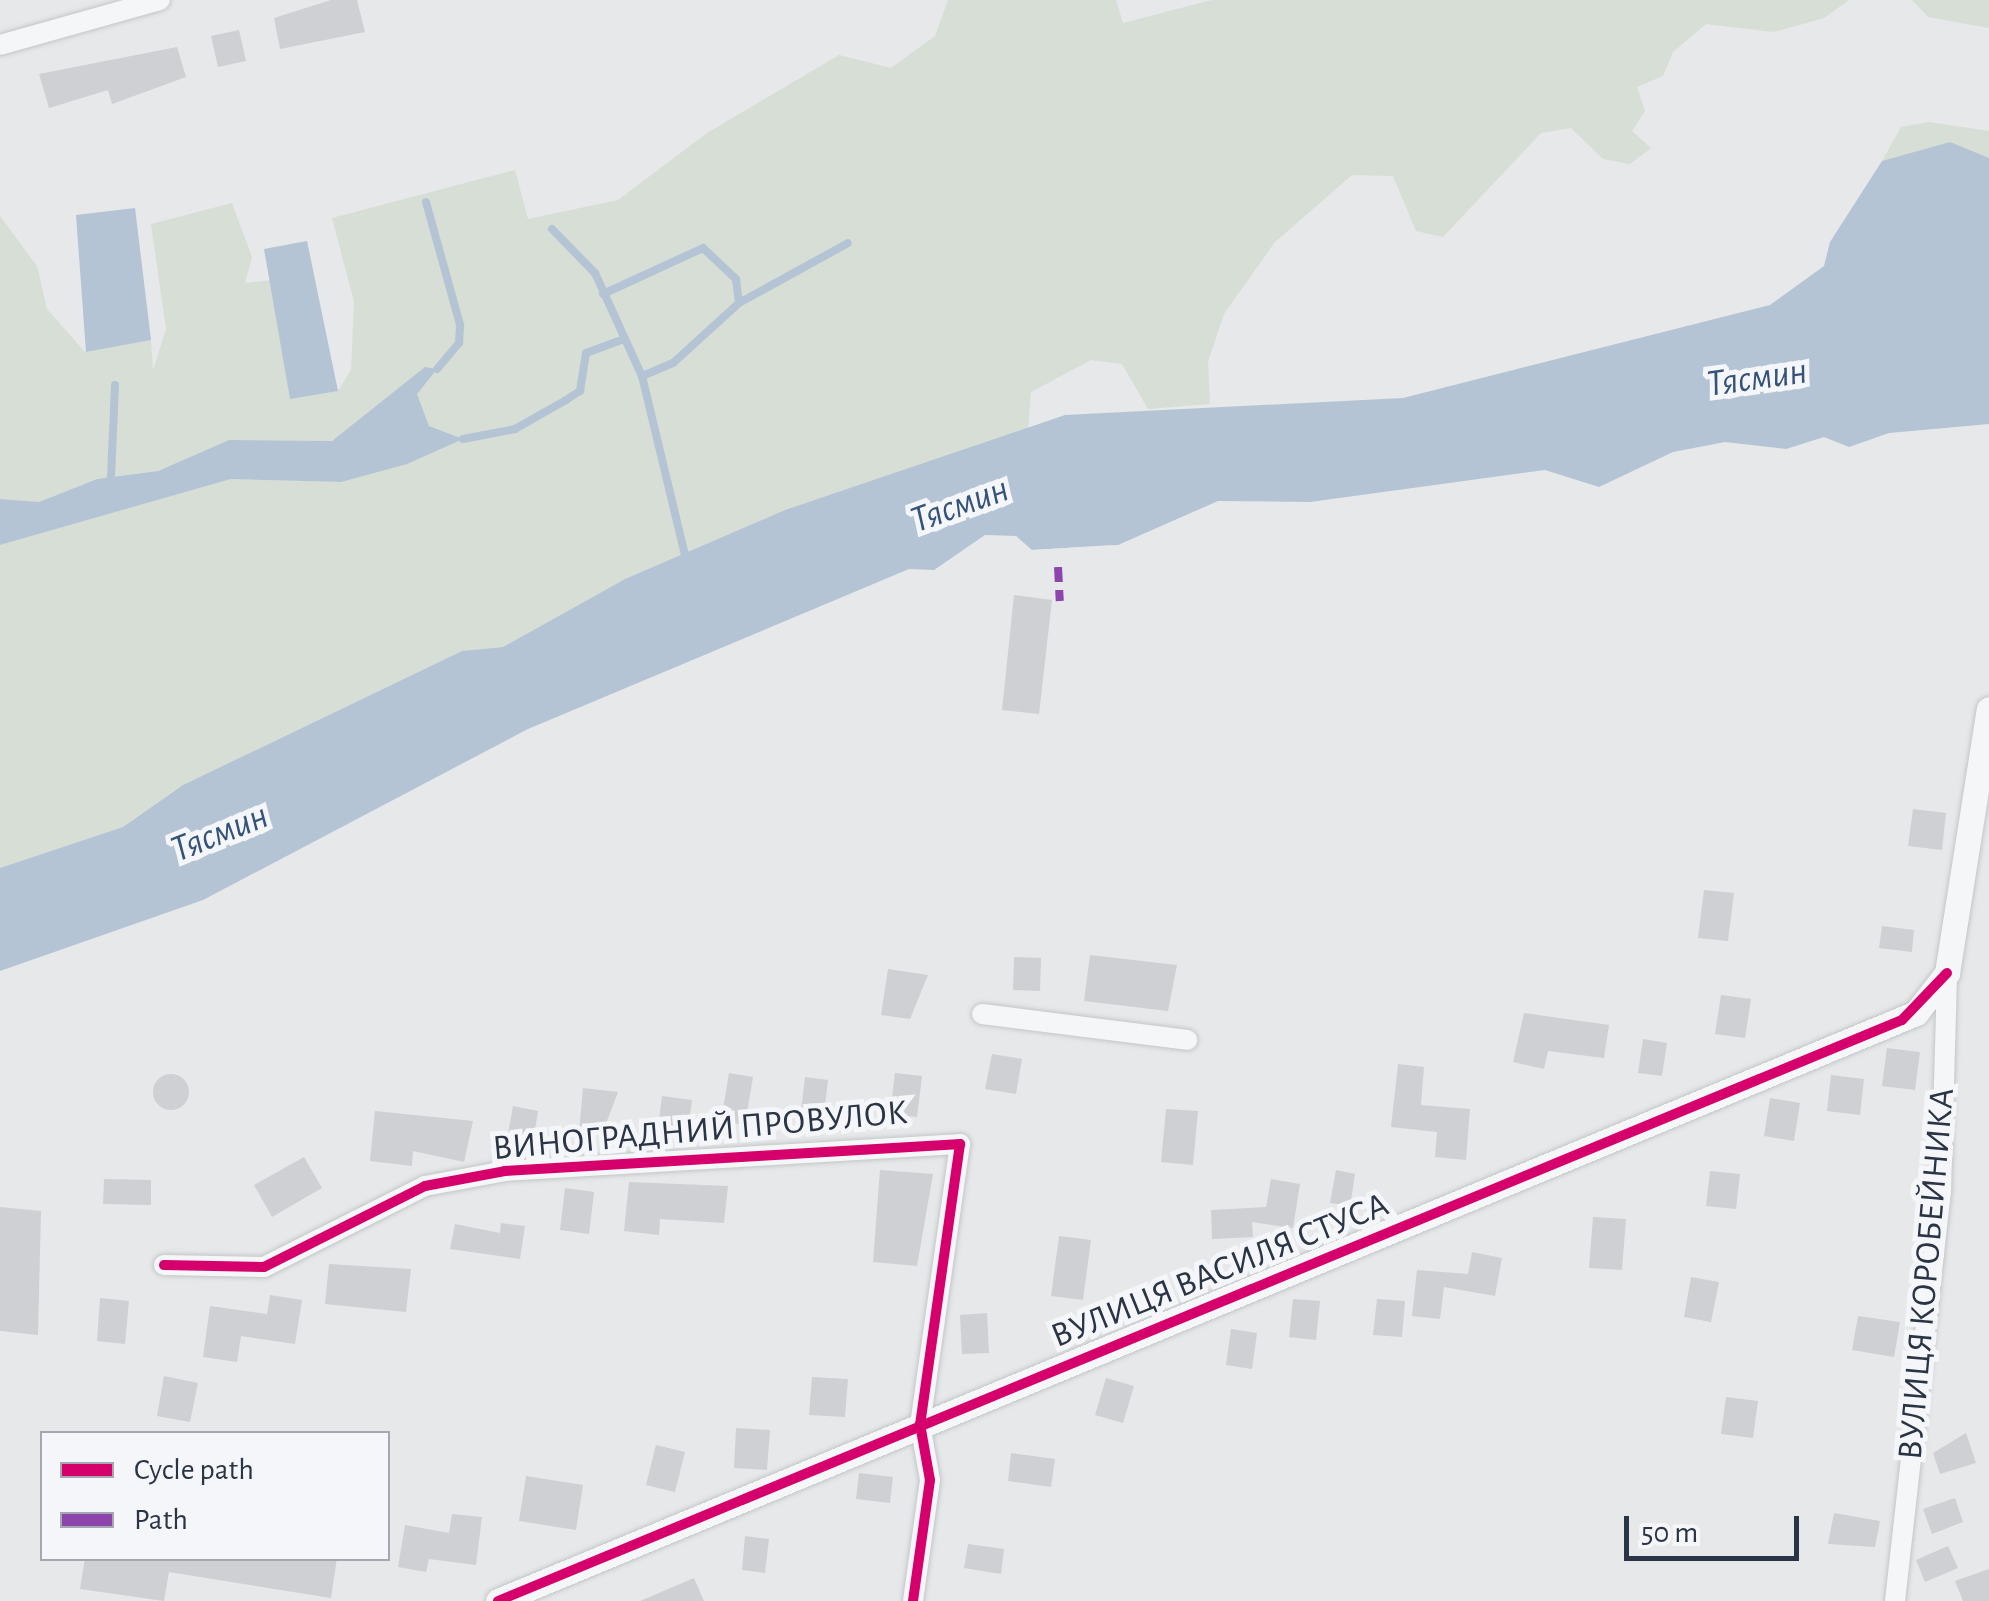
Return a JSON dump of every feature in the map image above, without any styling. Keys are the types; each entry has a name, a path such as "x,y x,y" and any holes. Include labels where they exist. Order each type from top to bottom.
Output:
{"street":[{"path":"0,44 160,0"},
{"name":"ВУЛИЦЯ КОРОБЕЙНИКА","path":"1895,1601 1941,1190 1946,973 1989,709"},
{"name":"ВУЛИЦЯ ВАСИЛЯ СТУСА","path":"498,1601 1902,1020 1946,973"},
{"path":"982,1014 1187,1040"},
{"name":"ВИНОГРАДНИЙ ПРОВУЛОК","path":"164,1266 264,1267 425,1186 505,1171 960,1144 920,1424"},
{"path":"913,1601 930,1480 920,1424"}],"shaded area":[{"path":"948,0 1116,0 1123,23 1212,0 1849,0 1824,18 1774,32 1706,24 1673,52 1663,76 1637,87 1645,111 1632,131 1651,148 1630,164 1603,159 1571,128 1541,133 1443,237 1416,231 1393,176 1352,175 1275,242 1224,314 1208,362 1210,404 1148,409 1122,364 1091,360 1031,392 1028,429 785,510 625,579 503,647 462,651 183,785 123,827 0,868 0,545 231,479 341,482 461,439 429,427 417,394 402,394 332,441 229,440 158,471 97,479 39,502 0,499 0,216 37,266 47,309 85,352 151,340 153,370 166,329 151,224 232,203 252,257 245,283 272,280 290,398 338,391 351,370 354,302 332,218 515,170 528,219 618,200 707,133 839,55 891,68 935,36"},
{"path":"1912,0 1989,0 1989,28 1928,17"},
{"path":"1929,122 1989,131 1989,158 1882,161 1901,127"}],"water":[{"name":"Тясмин","path":"1950,142 1989,158 1989,424 1889,433 1849,447 1824,437 1786,449 1725,442 1673,452 1599,487 1545,470 1310,502 1218,501 1118,545 1032,550 1016,536 985,535 934,570 909,569 528,729 203,900 0,971 0,868 123,827 183,785 462,651 503,647 625,579 785,510 1065,415 1403,398 1770,305 1824,266 1830,242 1882,161"},
{"path":"135,208 151,340 86,352 76,215"},
{"path":"307,241 338,391 290,399 264,249"},
{"path":"425,367 437,369 417,394 429,426 463,439 407,464 341,482 231,479 0,545 0,499 39,502 97,479 158,471 229,440 332,441"}],"pier":[{"path":"1114,545 1114,550 1032,555 1032,550"}],"building":[{"path":"331,0 357,0 365,32 280,49 274,18"},
{"path":"239,30 246,61 218,67 211,36"},
{"path":"177,47 186,77 112,104 108,90 49,108 39,74"},
{"path":"1014,595 1052,600 1039,714 1002,710"},
{"path":"1913,809 1946,813 1942,850 1908,846"},
{"path":"1704,890 1734,893 1728,941 1698,938"},
{"path":"1882,926 1914,930 1912,952 1879,948"},
{"path":"1090,955 1177,965 1168,1011 1084,1001"},
{"path":"1014,957 1041,958 1040,991 1013,990"},
{"path":"888,969 928,975 910,1019 881,1015"},
{"path":"1721,995 1751,999 1745,1038 1715,1034"},
{"path":"1524,1013 1609,1025 1604,1058 1548,1051 1544,1069 1513,1062"},
{"path":"1643,1039 1667,1043 1662,1076 1638,1073"},
{"path":"1887,1048 1920,1052 1915,1090 1882,1086"},
{"path":"992,1054 1022,1059 1016,1094 985,1089"},
{"path":"1398,1064 1424,1067 1421,1105 1470,1109 1466,1160 1435,1157 1437,1132 1391,1127"},
{"path":"729,1073 753,1077 745,1125 721,1121"},
{"path":"895,1073 922,1076 917,1117 890,1114"},
{"path":"171,1074 184,1079 189,1092 184,1105 171,1110 158,1105 153,1092 158,1079"},
{"path":"1831,1075 1864,1079 1860,1115 1827,1111"},
{"path":"805,1077 828,1080 824,1114 801,1111"},
{"path":"583,1088 618,1092 602,1134 579,1132"},
{"path":"662,1096 692,1100 688,1130 658,1127"},
{"path":"1770,1098 1800,1103 1794,1141 1764,1136"},
{"path":"513,1106 538,1111 532,1149 506,1145"},
{"path":"1166,1109 1198,1111 1193,1165 1161,1162"},
{"path":"375,1111 473,1121 464,1162 413,1151 412,1166 370,1161"},
{"path":"304,1157 322,1188 272,1217 254,1185"},
{"path":"880,1170 933,1174 917,1266 873,1262"},
{"path":"1336,1170 1355,1174 1350,1206 1330,1203"},
{"path":"1710,1171 1740,1174 1736,1209 1706,1206"},
{"path":"104,1179 151,1180 151,1205 103,1204"},
{"path":"1271,1179 1300,1184 1293,1228 1252,1222 1253,1237 1212,1239 1211,1210 1266,1207"},
{"path":"629,1182 728,1186 724,1223 660,1219 659,1235 624,1231"},
{"path":"565,1188 594,1192 589,1234 560,1230"},
{"path":"0,1207 41,1211 38,1335 0,1331"},
{"path":"1593,1217 1626,1219 1622,1270 1589,1268"},
{"path":"501,1223 525,1226 520,1259 450,1249 455,1224 500,1233"},
{"path":"1059,1236 1091,1240 1083,1300 1051,1296"},
{"path":"1472,1252 1502,1258 1495,1296 1444,1287 1440,1319 1412,1316 1417,1270 1468,1274"},
{"path":"329,1264 411,1269 406,1312 325,1304"},
{"path":"1691,1277 1719,1282 1711,1322 1684,1317"},
{"path":"270,1295 302,1300 295,1344 241,1336 237,1362 203,1357 210,1306 267,1314"},
{"path":"100,1298 129,1301 125,1344 97,1341"},
{"path":"1293,1299 1320,1301 1316,1340 1289,1337"},
{"path":"1377,1299 1405,1301 1402,1337 1373,1335"},
{"path":"987,1313 989,1353 962,1354 960,1315"},
{"path":"1858,1316 1900,1322 1894,1357 1852,1350"},
{"path":"1231,1329 1257,1333 1252,1369 1226,1365"},
{"path":"164,1376 198,1383 190,1422 157,1416"},
{"path":"812,1377 848,1379 845,1417 809,1415"},
{"path":"1106,1378 1134,1386 1123,1423 1095,1415"},
{"path":"1726,1397 1758,1401 1753,1438 1721,1434"},
{"path":"736,1428 770,1430 767,1470 734,1468"},
{"path":"1966,1433 1976,1463 1940,1474 1933,1453"},
{"path":"656,1445 685,1452 675,1492 646,1485"},
{"path":"1011,1453 1055,1459 1051,1487 1008,1481"},
{"path":"859,1473 893,1477 890,1503 856,1499"},
{"path":"526,1476 583,1485 576,1530 519,1521"},
{"path":"1955,1498 1963,1522 1932,1534 1923,1509"},
{"path":"1834,1513 1880,1521 1875,1547 1828,1544"},
{"path":"452,1514 482,1517 476,1565 429,1559 426,1572 398,1567 405,1525 449,1533"},
{"path":"745,1536 769,1539 765,1573 742,1570"},
{"path":"968,1544 1004,1549 1001,1574 964,1568"},
{"path":"1948,1546 1958,1568 1925,1582 1916,1560"},
{"path":"85,1561 337,1561 331,1598 169,1572 164,1601 80,1589"},
{"path":"1989,1569 1989,1601 1963,1601 1955,1581"},
{"path":"694,1578 704,1601 640,1601"}],"waterway":[{"path":"426,202 460,325 459,343 437,369"},
{"path":"552,229 595,273 642,376 686,559"},
{"path":"739,303 848,243"},
{"path":"603,294 703,248 736,279 739,303 673,363 642,376"},
{"path":"463,439 515,429 566,400 580,391 586,353 621,340"},
{"path":"111,477 115,385"}],"marked path":[{"path":"1058,567 1060,601"}],"cycle path":[{"path":"498,1601 1902,1020 1947,973"},
{"path":"164,1265 264,1267 425,1186 505,1171 960,1144 920,1424 930,1480 913,1601"}]}
